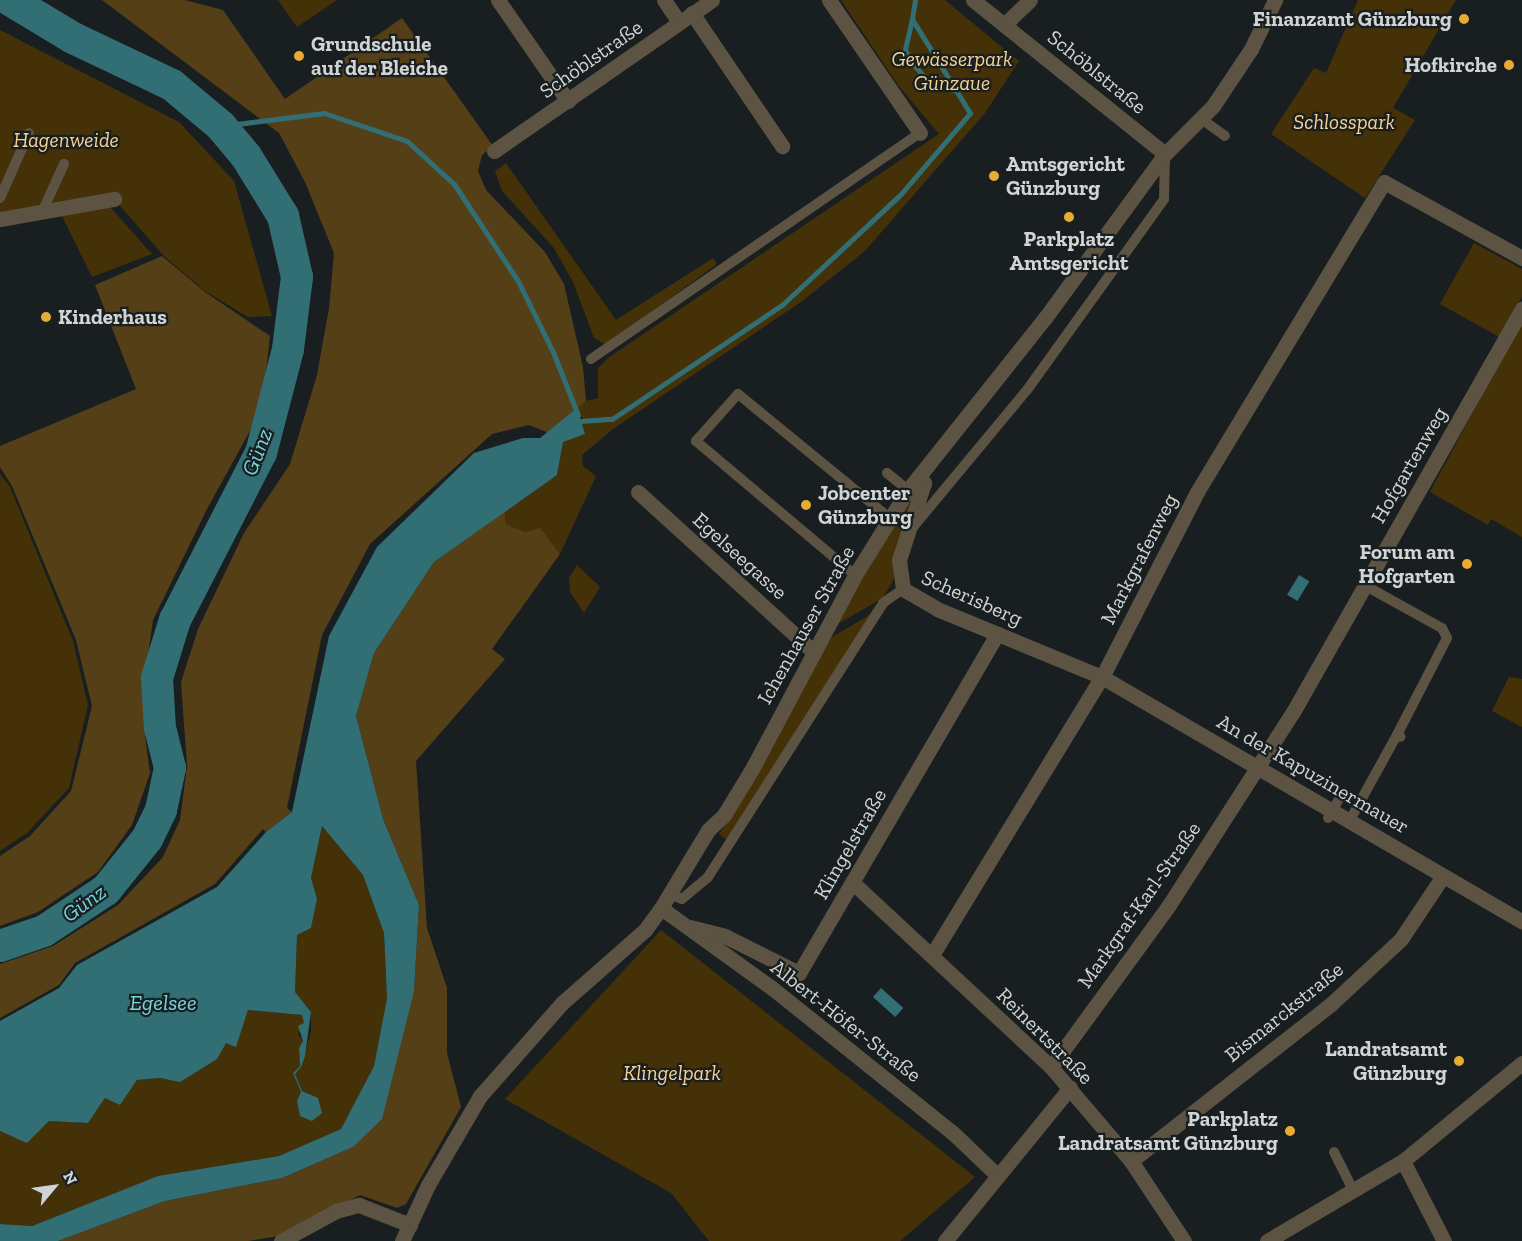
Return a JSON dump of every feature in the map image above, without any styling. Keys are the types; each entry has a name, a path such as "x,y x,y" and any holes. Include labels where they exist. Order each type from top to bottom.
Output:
{"street":[{"path":"498,0 568,101"},
{"path":"664,0 695,9 782,146"},
{"path":"829,0 920,133"},
{"name":"Schöblstraße","path":"973,0 1165,154"},
{"path":"1004,25 1029,0"},
{"name":"Ichenhauser Straße","path":"402,1241 480,1096 562,1004 645,930 662,908 708,830 724,815 752,769 855,575 918,476 1045,318 1165,154 1203,120 1251,50 1275,0"},
{"name":"Schöblstraße","path":"494,151 568,101 695,9"},
{"name":"Markgrafenweg","path":"932,955 1102,677 1195,496 1384,182 1522,258"},
{"path":"0,219 114,199"},
{"name":"Hofgartenweg","path":"1259,766 1522,309"},
{"name":"Scherisberg","path":"918,476 924,483 899,560 903,590 937,609 1102,677"},
{"name":"Egelseegasse","path":"638,492 813,651"},
{"name":"Klingelstraße","path":"690,927 725,936 799,973 997,634"},
{"name":"An der Kapuzinermauer","path":"1102,677 1259,766 1301,785 1350,820 1522,921"},
{"name":"Markgraf-Karl-Straße","path":"1051,1067 1169,905 1259,766"},
{"name":"Bismarckstraße","path":"1131,1161 1331,1004 1401,939 1443,876"},
{"name":"Reinertstraße","path":"852,882 1051,1067 1131,1161 1184,1241"},
{"name":"Albert-Höfer-Straße","path":"662,908 690,927 953,1133 998,1176"},
{"name":"An der Kapuzinermauer","path":"1503,909 1522,913"},
{"path":"1267,1241 1354,1192 1403,1161 1522,1063"},
{"path":"945,1241 1070,1088"},
{"path":"1403,1161 1444,1241"},
{"path":"281,1241 336,1211 359,1205 410,1225"}],"lane":[{"path":"1203,120 1225,136"},
{"path":"0,198 29,133"},
{"path":"591,359 920,133"},
{"path":"909,532 1027,390 1164,199 1165,154"},
{"path":"42,213 64,164"},
{"path":"855,575 696,441 738,394 892,520"},
{"path":"887,473 909,490"},
{"path":"1350,820 1380,780 1447,638 1442,628 1364,585"},
{"path":"670,894 682,899 708,877 883,603 903,590"},
{"path":"1334,1152 1354,1192"}],"green space":[{"path":"278,0 337,0 297,27"},
{"name":"Gewässerpark Günzaue","path":"841,0 945,0 1019,61 985,113 865,251 801,302 613,429 582,455 583,466 596,476 560,554 540,529 525,532 506,524 505,511 557,475 563,442 584,421 577,408 586,401 598,398 598,368 608,358 939,134 898,85"},
{"name":"Schlosspark","path":"1358,0 1456,0 1393,108 1415,120 1365,198 1271,134 1314,68 1326,73"},
{"name":"Hagenweide","path":"0,30 179,122 234,181 272,316 248,317 205,291 164,256 114,199 0,219"},
{"path":"506,163 616,320 713,258 717,264 606,345 594,338 573,282 554,248 502,191 495,171"},
{"path":"110,207 152,254 92,277 62,216"},
{"path":"1474,243 1522,269 1522,297 1499,337 1440,304"},
{"path":"1522,321 1522,537 1491,519 1488,525 1430,492"},
{"path":"0,474 10,487 73,641 88,705 69,788 27,833 0,851"},
{"path":"907,503 912,507 894,579 883,598 834,626"},
{"path":"577,565 600,587 584,613 570,592 569,578"},
{"path":"871,614 727,840 719,834 742,799 829,639"},
{"path":"1509,677 1522,679 1522,727 1492,711"},
{"path":"322,826 363,875 384,933 387,998 374,1066 341,1129 279,1156 158,1176 32,1226 0,1224 0,1131 27,1142 49,1121 88,1123 105,1098 120,1105 137,1080 160,1078 181,1082 226,1043 236,1046 248,1010 302,1015 304,1023 298,1034 303,1041 299,1048 300,1066 293,1073 301,1092 310,1093 302,1091 295,1074 301,1067 311,1031 311,1012 295,992 297,935 311,928 317,899 311,878"},
{"name":"Klingelpark","path":"661,930 975,1177 900,1241 709,1241 671,1193 505,1099"}],"shaded area":[{"path":"102,0 185,0 223,10 285,99 402,18 493,146 482,155 478,171 486,190 545,252 564,284 583,367 586,401 549,433 529,425 492,434 370,544 322,635 287,808 292,812 266,832 263,829 215,884 75,963 59,985 0,1018 0,964 53,946 118,905 163,857 180,820 187,766 181,682 198,629 244,533 290,464 317,375 329,308 334,253 305,182 279,133"},
{"path":"162,256 205,292 270,336 262,409 207,509 153,620 145,675 144,727 150,773 132,825 98,872 38,912 0,926 0,856 30,836 71,791 92,706 76,640 12,486 0,467 0,446 136,389 95,285"},
{"path":"505,511 506,524 525,532 540,528 560,554 492,649 505,659 416,761 427,928 447,988 447,1053 461,1107 406,1204 397,1208 360,1195 279,1236 248,1241 58,1241 165,1201 282,1178 353,1147 414,991 419,905 383,819 356,716 374,653 434,562"}],"water":[{"name":"Egelsee","path":"577,408 585,434 563,442 557,475 434,562 374,653 356,716 383,819 419,905 414,991 382,1119 353,1147 282,1178 165,1201 58,1241 0,1241 0,1224 32,1226 158,1176 279,1156 341,1129 374,1066 387,998 384,933 363,875 322,826 311,878 317,899 311,928 297,935 295,992 311,1012 305,1056 301,1067 295,1074 302,1091 318,1098 322,1113 312,1121 300,1116 297,1101 301,1092 293,1073 300,1066 299,1048 303,1041 298,1026 304,1023 302,1015 248,1010 236,1047 226,1043 217,1059 180,1082 160,1078 137,1080 120,1105 105,1098 88,1123 49,1121 27,1143 0,1131 0,1021 59,988 77,965 217,887 266,832 292,812 329,636 377,547 474,453 523,438 540,438"},
{"path":"1299,575 1309,581 1297,601 1287,595"},
{"path":"881,988 903,1008 895,1017 873,997"}],"waterway":[{"name":"Günz","path":"0,946 44,931 106,890 147,839 161,810 170,768 160,728 157,678 175,620 261,453 288,349 297,277 283,216 246,156 221,126 172,85 73,38 10,0"},
{"path":"580,421 612,419 783,304 900,195 970,113 912,19 915,0"},
{"path":"912,19 905,50 914,65 928,81 956,91"},
{"path":"221,126 324,113 407,141 454,184 518,281 553,352 578,415"}],"place":[{"name":"Finanzamt Günzburg","path":"1464,19"},
{"name":"Grundschule auf der Bleiche","path":"299,56"},
{"name":"Hofkirche","path":"1509,65"},
{"name":"Amtsgericht Günzburg","path":"994,176"},
{"name":"Parkplatz Amtsgericht","path":"1069,217"},
{"name":"Kinderhaus","path":"46,317"},
{"name":"Jobcenter Günzburg","path":"806,505"},
{"name":"Forum am Hofgarten","path":"1467,564"},
{"name":"Landratsamt Günzburg","path":"1459,1061"},
{"name":"Parkplatz Landratsamt Günzburg","path":"1290,1131"}]}
